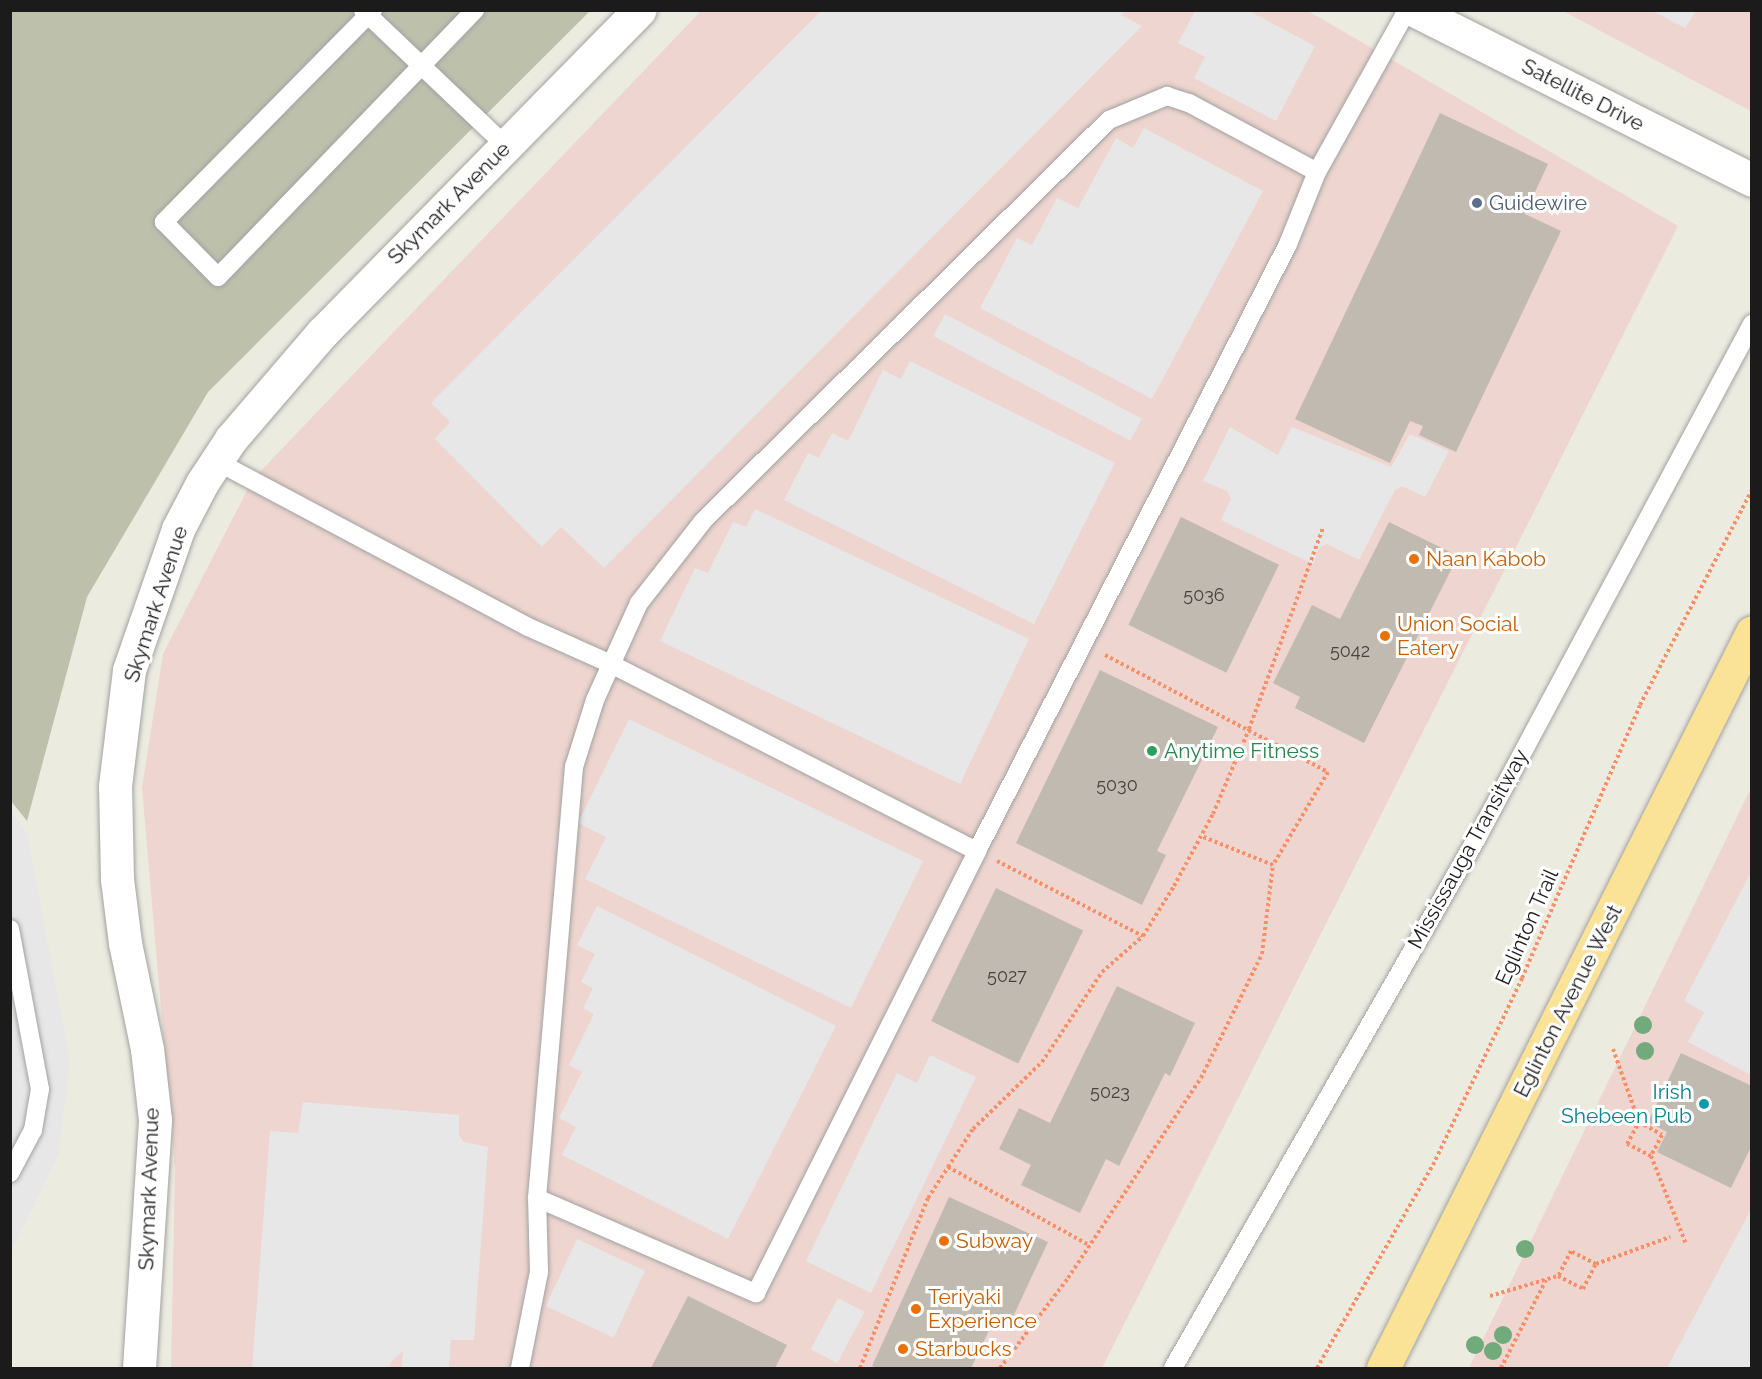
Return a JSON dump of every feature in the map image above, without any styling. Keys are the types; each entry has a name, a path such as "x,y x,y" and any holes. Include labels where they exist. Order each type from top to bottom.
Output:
{"main road":[{"name":"Eglinton Avenue West","path":"1383,1368 1752,632"}],"street":[{"name":"Skymark Avenue","path":"140,1368 155,1120 147,1049 125,943 117,879 115,786 129,670 178,529 216,461 322,333 639,10"},
{"name":"Satellite Drive","path":"1414,10 1752,180"}],"lane":[{"path":"474,10 420,64 218,277 164,222 368,12 420,64 506,146"},
{"path":"537,1198 756,1293 977,850 1288,244 1317,172 1407,10"},
{"path":"520,1368 539,1272 537,1198 574,767 610,664 639,603 703,521 1109,120 1167,96 1190,103 1317,172"},
{"name":"Mississauga Transitway","path":"1173,1368 1478,836 1752,324"},
{"path":"216,461 528,627 610,664 977,850"},
{"path":"10,929 40,1089 33,1130 10,1173"}],"path":[{"name":"Eglinton Trail","path":"1317,1368 1433,1166 1522,978 1640,705 1752,490"},
{"path":"860,1368 928,1198 973,1129 1042,1062 1102,972 1143,936 1201,836 1249,729 1323,528"},
{"path":"1000,1368 1089,1245 1201,1078 1262,954 1273,865 1328,772 1083,643"},
{"path":"1201,836 1273,865"},
{"path":"977,850 1143,936"},
{"path":"1613,1049 1639,1122 1662,1135 1651,1156"},
{"path":"1639,1122 1627,1144 1651,1156 1686,1245"},
{"path":"948,1167 1089,1245"},
{"path":"1490,1296 1558,1276 1583,1289 1596,1264 1670,1237"},
{"path":"1558,1276 1571,1251 1596,1264"},
{"path":"1501,1368 1546,1279"}],"shaded area":[{"path":"1247,10 1315,46 1276,121 1194,78 1205,57 1178,43 1195,11"},
{"path":"1696,10 1685,28 1653,11"},
{"path":"11,11 590,11 208,392 87,597 27,821 11,801"},
{"path":"701,11 1308,11 1678,226 1102,1368 171,1368 175,1171 142,788 163,654 253,479"},
{"path":"821,11 1126,11 1121,15 1142,26 604,568 561,527 542,547 435,439 450,422 431,403"},
{"path":"1563,11 1751,11 1751,111"},
{"path":"1144,128 1263,191 1152,399 980,308 1017,238 1032,245 1057,198 1078,208 1116,138 1133,148"},
{"path":"945,314 1142,419 1130,441 933,336"},
{"path":"910,361 1115,463 1034,624 784,500 808,453 819,458 832,433 848,441 883,370 901,379"},
{"path":"1230,427 1278,455 1292,427 1391,467 1410,434 1449,451 1425,497 1402,486 1395,490 1359,560 1327,544 1319,548 1313,564 1221,520 1231,499 1227,491 1203,481"},
{"path":"755,509 1029,639 960,784 660,641 695,568 708,573 733,522 746,527"},
{"path":"629,719 923,861 851,1008 585,879 606,837 578,823"},
{"path":"1751,788 1751,1368 1469,1368"},
{"path":"11,810 27,833 70,1061 59,1154 11,1251 10,1015 15,1013 10,991"},
{"path":"1751,872 1752,1075 1688,1042 1704,1012 1684,1001"},
{"path":"597,906 836,1026 728,1239 562,1155 576,1127 559,1118 582,1072 569,1065 594,1014 583,1008 593,988 581,982 595,954 577,945"},
{"path":"930,1055 976,1077 871,1293 806,1261 897,1073 917,1083"},
{"path":"303,1102 459,1115 459,1135 464,1142 488,1147 474,1340 451,1340 449,1368 402,1368 403,1351 391,1362 390,1368 252,1368 270,1131 298,1133"},
{"path":"1751,1209 1751,1368 1667,1368"},
{"path":"577,1239 645,1271 614,1338 546,1306"},
{"path":"838,1298 864,1312 837,1363 811,1349"}],"building":[{"path":"1440,113 1548,164 1525,214 1561,231 1456,452 1419,435 1423,426 1410,421 1390,463 1295,419"},
{"path":"1181,517 1279,565 1226,673 1128,625"},
{"path":"1389,522 1458,556 1364,743 1295,708 1300,697 1273,683 1312,605 1340,619"},
{"path":"1100,670 1218,727 1157,851 1166,855 1142,905 1016,843"},
{"path":"996,888 1083,931 1018,1064 931,1021"},
{"path":"1117,986 1195,1023 1170,1076 1165,1073 1119,1166 1106,1159 1080,1213 1021,1185 1031,1165 999,1149 1019,1108 1050,1123"},
{"name":"Irish Shebeen Pub","path":"1681,1053 1752,1086 1752,1145 1731,1188 1657,1152 1667,1132 1648,1122"},
{"path":"949,1197 1048,1242 1011,1321 997,1314 971,1368 878,1368 872,1366"},
{"path":"688,1296 787,1345 775,1368 651,1368"}],"place":[{"name":"Guidewire","path":"1477,203"},
{"name":"Naan Kabob","path":"1414,559"},
{"name":"Union Social Eatery","path":"1385,636"},
{"name":"Anytime Fitness","path":"1152,751"},
{"name":"Irish Shebeen Pub","path":"1704,1104"},
{"name":"Subway","path":"944,1241"},
{"name":"Teriyaki Experience","path":"916,1309"},
{"name":"Starbucks","path":"903,1349"}]}
